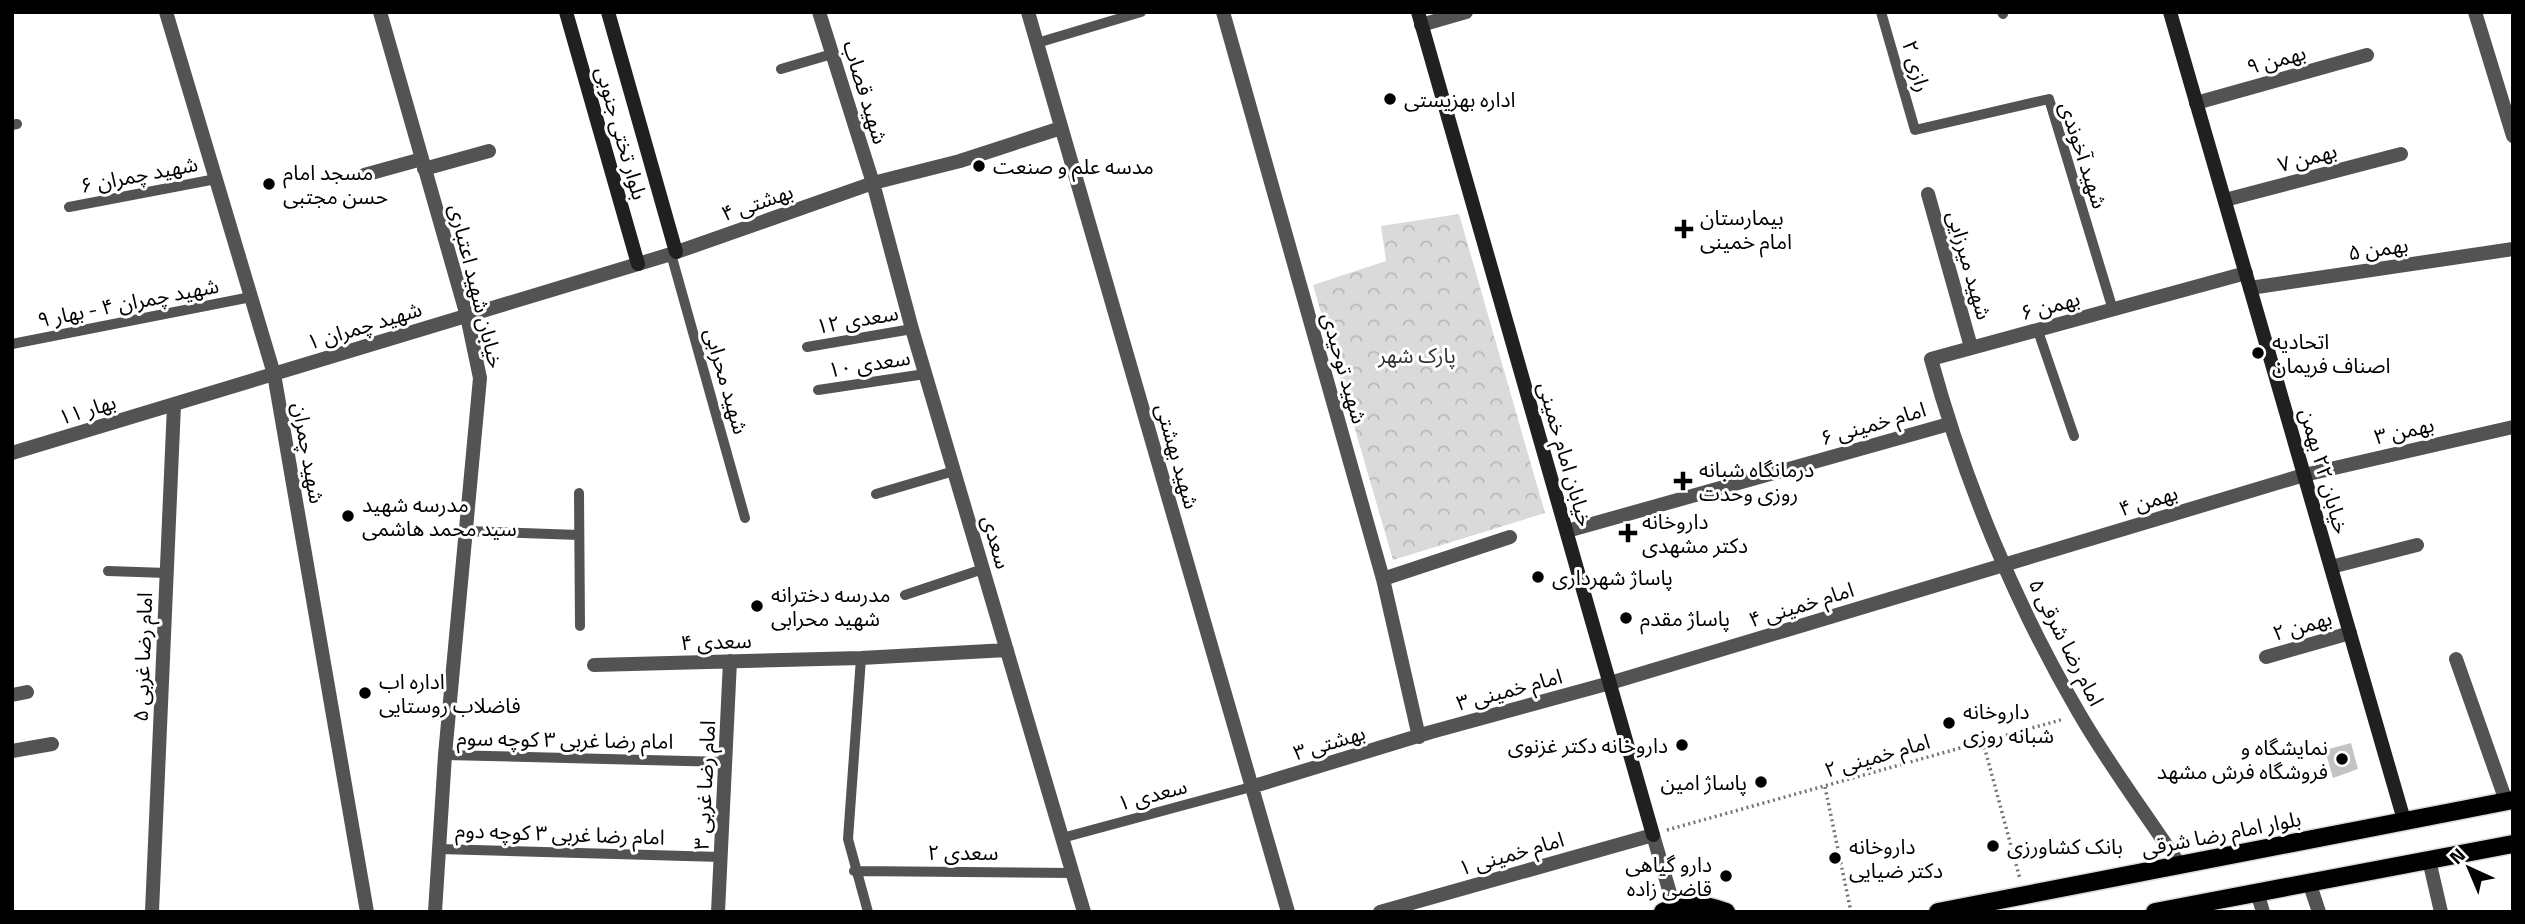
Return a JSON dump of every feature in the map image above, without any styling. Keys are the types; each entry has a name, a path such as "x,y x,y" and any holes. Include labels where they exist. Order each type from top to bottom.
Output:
{"main road":[{"name":"بلوار امام رضا شرقی","path":"1938,912 2510,800"},
{"path":"2155,912 2202,907 2257,892 2513,844"},
{"path":"1669,909 1700,904 1726,912"}],"street":[{"name":"شهید چمران","path":"166,12 274,374 367,912"},
{"name":"خیابان شهید اعتباری","path":"380,12 467,316 480,379 445,755 435,912"},
{"name":"بلوار تختی جنوبی","path":"566,12 638,264"},
{"name":"بلوار تختی جنوبی","path":"608,12 673,253"},
{"name":"شهید قصاب","path":"820,12 873,183"},
{"name":"شهید بهشتی","path":"1028,12 1287,912"},
{"name":"شهید توحیدی","path":"1223,12 1383,579 1419,737"},
{"path":"1420,19 1466,12"},
{"name":"خیابان ۲۲ بهمن","path":"2170,12 2404,820"},
{"path":"2475,12 2512,134"},
{"name":"خیابان امام خمینی","path":"1420,19 1653,835 1669,909"},
{"name":"بهمن ۹","path":"2196,103 2367,55"},
{"name":"بهشتی ۴","path":"467,316 673,253 873,183 960,161 1061,128"},
{"path":"365,174 489,151"},
{"name":"بهمن ۷","path":"2225,201 2401,154"},
{"name":"سعدی","path":"873,183 925,374 1084,912"},
{"name":"شهید میرزایی","path":"1928,194 1971,347"},
{"name":"بهمن ۵","path":"2250,288 2513,249"},
{"name":"بهمن ۶","path":"1949,424 1931,359 2246,273"},
{"name":"شهید چمران ۱","path":"174,405 467,316"},
{"name":"بهار ۱۱","path":"12,453 174,405"},
{"name":"امام رضا غربی ۵","path":"152,912 174,405"},
{"name":"امام خمینی ۶","path":"1567,531 1949,424"},
{"name":"امام رضا شرقی ۵","path":"1949,424 2004,565 2079,712 2179,864"},
{"name":"بهمن ۳","path":"2304,475 2513,426"},
{"name":"بهمن ۴","path":"2004,565 2304,475"},
{"path":"1383,579 1510,537"},
{"path":"2331,567 2417,545"},
{"name":"امام خمینی ۴","path":"1610,684 2004,565"},
{"name":"بهمن ۲","path":"2266,657 2350,633"},
{"name":"سعدی ۴","path":"594,665 861,658 1007,650"},
{"path":"2456,659 2510,800"},
{"name":"امام رضا غربی ۳","path":"718,912 730,661"},
{"name":"امام خمینی ۳","path":"1419,737 1610,684"},
{"name":"بهشتی ۳","path":"1251,787 1419,737"},
{"path":"12,751 52,744"},
{"name":"امام خمینی ۱","path":"1380,912 1653,835"},
{"path":"2429,860 2441,912"},
{"path":"2309,882 2319,912"},
{"path":"2257,892 2263,912"}],"lane":[{"path":"1037,43 1140,12"},
{"name":"رازی ۲","path":"1881,12 1915,130"},
{"path":"781,69 832,54"},
{"name":"شهید آخوندی","path":"1915,130 2049,99 2113,310"},
{"name":"شهید چمران ۶","path":"69,207 216,179"},
{"name":"شهید محرابی","path":"673,253 746,518"},
{"name":"شهید چمران ۴ - بهار ۹","path":"12,344 251,297"},
{"name":"سعدی ۱۲","path":"807,347 912,329"},
{"path":"2038,331 2074,436"},
{"name":"سعدی ۱۰","path":"818,390 925,374"},
{"path":"876,494 954,471"},
{"path":"579,493 580,626"},
{"path":"466,531 579,535"},
{"path":"905,595 983,569"},
{"path":"108,571 167,572"},
{"path":"861,658 848,839 854,871 868,912"},
{"name":"امام رضا غربی ۳ کوچه سوم","path":"445,755 726,762"},
{"name":"سعدی ۱","path":"1062,838 1251,787"},
{"name":"امام رضا غربی ۳ کوچه دوم","path":"439,849 721,857"},
{"name":"سعدی ۲","path":"854,871 1072,873"}],"path":[{"name":"امام خمینی ۲","path":"1684,825 2079,712"},
{"path":"1983,741 2025,895"},
{"path":"1825,786 1851,912"}],"green space":[{"name":"پارک شهر","path":"1459,214 1545,513 1393,560 1313,285 1386,261 1381,226"}],"building":[{"name":"نمایشگاه و فروشگاه فرش مشهد","path":"2351,743 2358,769 2333,778 2325,750"}],"place":[{"name":"اداره بهزیستی","path":"1390,99"},
{"name":"مدسه علم و صنعت","path":"979,166"},
{"name":"مسجد امام حسن مجتبی","path":"269,184"},
{"name":"بیمارستان امام خمینی","path":"1684,229"},
{"name":"اتحادیه اصناف فریمان","path":"2258,353"},
{"name":"درمانگاه شبانه روزی وحدت","path":"1683,481"},
{"name":"مدرسه شهید سید محمد هاشمی","path":"348,516"},
{"name":"داروخانه دکتر مشهدی","path":"1628,533"},
{"name":"پاساژ شهرداری","path":"1538,577"},
{"name":"مدرسه دخترانه شهید محرابی","path":"757,606"},
{"name":"پاساژ مقدم","path":"1626,618"},
{"name":"اداره اب فاضلاب روستایی","path":"365,693"},
{"name":"داروخانه شبانه روزی","path":"1949,723"},
{"name":"داروخانه دکتر غزنوی","path":"1682,745"},
{"name":"نمایشگاه و فروشگاه فرش مشهد","path":"2342,759"},
{"name":"پاساژ امین","path":"1761,782"},
{"name":"بانک کشاورزی","path":"1993,846"},
{"name":"داروخانه دکتر ضیایی","path":"1835,858"},
{"name":"دارو گیاهی قاضی زاده","path":"1726,876"}]}
